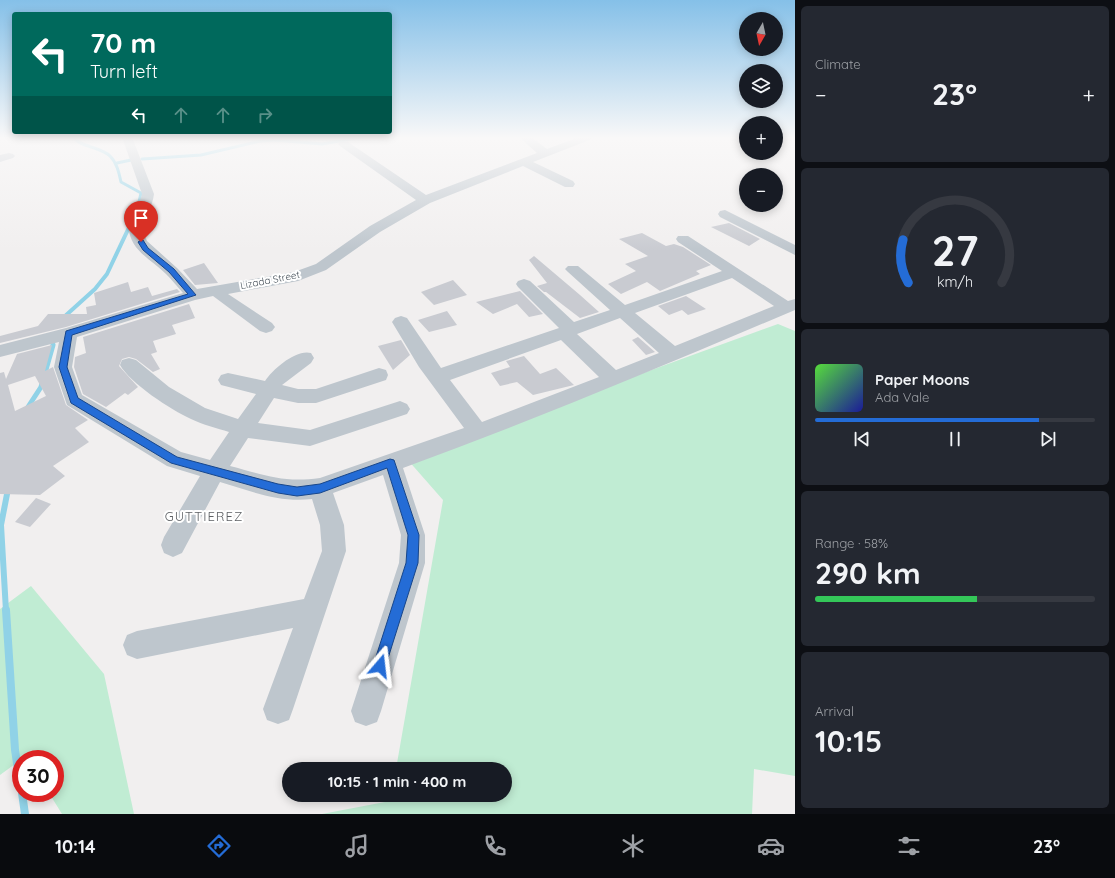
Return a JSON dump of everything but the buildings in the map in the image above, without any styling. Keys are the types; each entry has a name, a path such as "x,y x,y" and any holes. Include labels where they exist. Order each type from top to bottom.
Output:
{"street":[{"path":"141,175 148,194 148,200 137,221 137,235 145,249 172,270 193,295"},
{"path":"389,175 425,200"},
{"name":"Lizada Street","path":"0,351 69,333 193,295 298,276 321,267 346,251 375,229 425,200 490,175"},
{"path":"550,175 569,184"},
{"path":"725,214 795,251"},
{"path":"683,239 732,273 790,305"},
{"path":"573,269 673,355"},
{"path":"437,377 732,273"},
{"path":"524,284 613,379"},
{"path":"217,290 221,296 266,327"},
{"path":"69,333 63,367 74,400 175,460 278,489 297,491 320,488 478,432 673,355 790,305"},
{"path":"401,322 437,377 478,432"},
{"path":"172,546 214,472 277,378 305,358"},
{"path":"129,365 162,392 198,414 244,429 310,438 400,409"},
{"path":"228,380 298,396 316,396 379,375"},
{"path":"366,711 412,563 413,535 390,463"},
{"path":"278,709 334,552 332,525 320,488"},
{"path":"137,645 313,611"}],"green space":[{"path":"778,324 795,331 795,776 754,769 752,814 322,814 385,802 512,802 512,762 397,762 443,500 407,459"},
{"path":"31,586 104,674 134,814 62,814 55,802 64,802 64,750 12,750 12,766 0,775 0,609"}],"waterway":[{"path":"119,175 121,182 141,193 138,206"},
{"path":"64,317 95,289 107,274 132,221"},
{"path":"26,410 41,387 53,345"},
{"path":"6,611 1,525 8,489"},
{"path":"6,610 15,750"},
{"path":"23,802 25,814"}],"district":[{"name":"GUTTIEREZ","path":"204,516"}],"route":[{"path":"141,242 145,249 172,270 193,295 69,333 63,367 74,400 175,460 278,489 297,491 320,488 390,463 413,535 412,563 380,666"}]}
